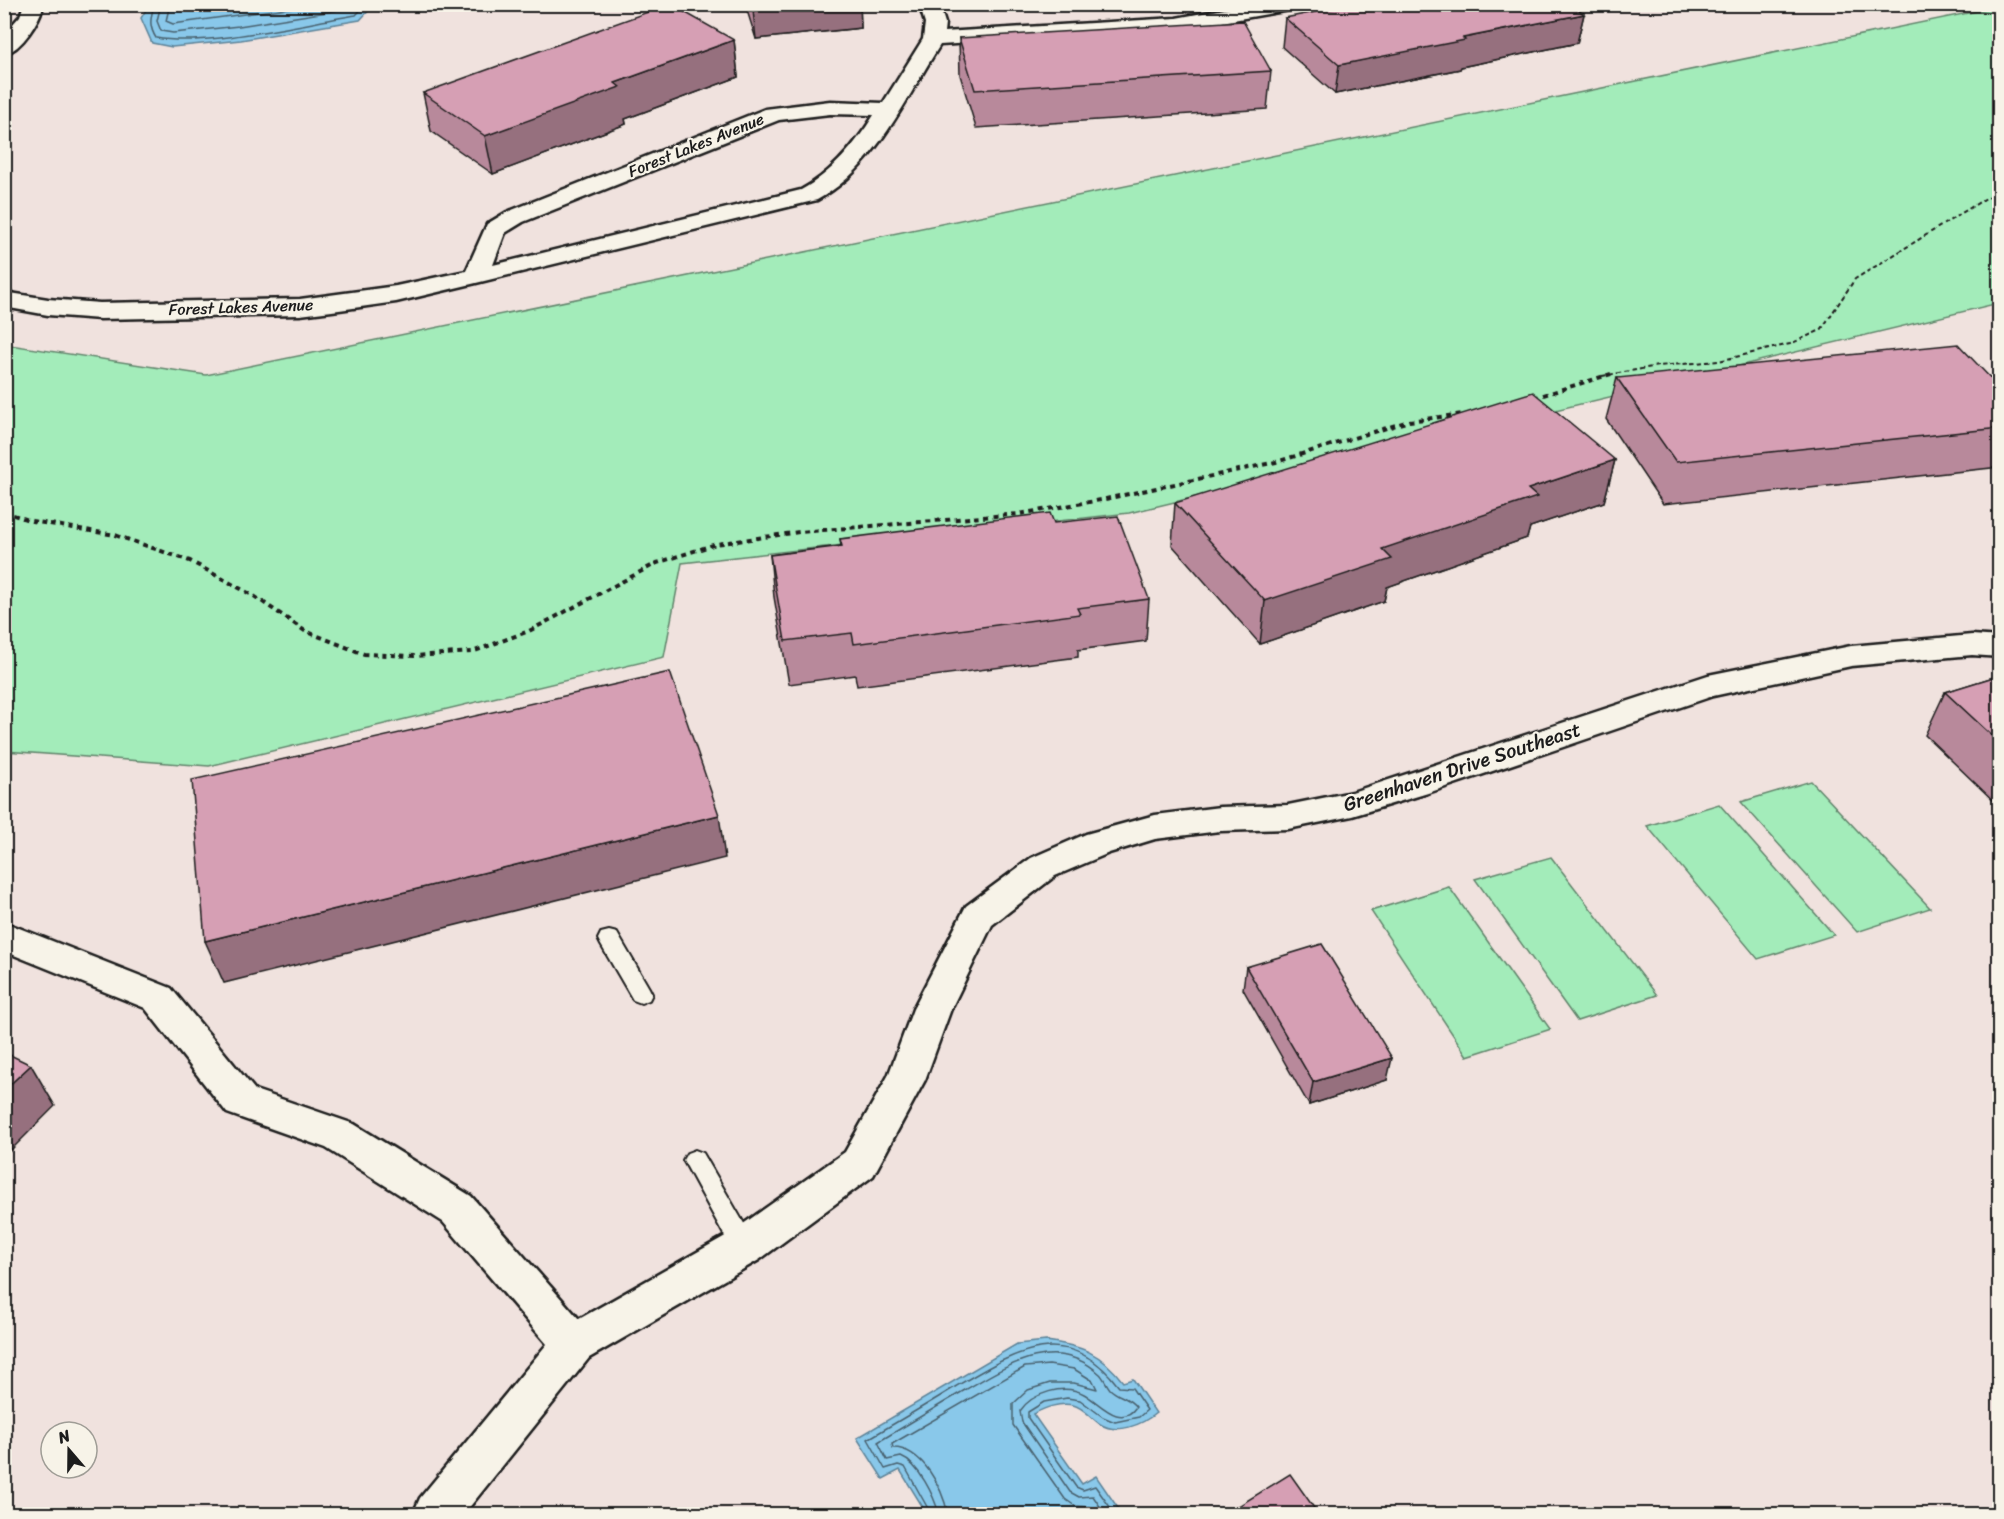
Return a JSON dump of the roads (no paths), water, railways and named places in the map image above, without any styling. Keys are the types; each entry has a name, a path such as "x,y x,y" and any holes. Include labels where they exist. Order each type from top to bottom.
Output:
{"street":[{"path":"4,20 24,4"},
{"path":"4,48 30,17 34,4"},
{"path":"929,4 935,23 933,39 1176,24 1290,4"},
{"name":"Forest Lakes Avenue","path":"4,299 48,307 100,311 300,307 396,294 778,204 813,194 837,177 863,149 933,39"},
{"name":"Forest Lakes Avenue","path":"476,276 495,229 526,212 773,114 803,108 852,105 887,110"},
{"name":"Greenhaven Drive Southeast","path":"436,1515 574,1344 744,1247 859,1164 906,1080 932,1009 979,916 1043,867 1098,843 1155,827 1220,819 1288,817 1352,804 1416,785 1708,686 1851,656 1972,645 2000,647"},
{"path":"4,936 159,998 241,1102 340,1136 457,1209 574,1344"}],"lane":[{"path":"609,939 641,994"},
{"path":"695,1160 744,1247"}],"water":[{"path":"149,5 374,5 360,20 241,40 172,47 152,43 141,18"},
{"path":"1046,1341 1080,1348 1098,1357 1123,1382 1133,1379 1156,1413 1137,1425 1121,1429 1100,1424 1084,1410 1068,1404 1057,1405 1033,1414 1082,1484 1096,1476 1122,1514 927,1514 900,1470 883,1479 857,1438 1017,1344"}]}
